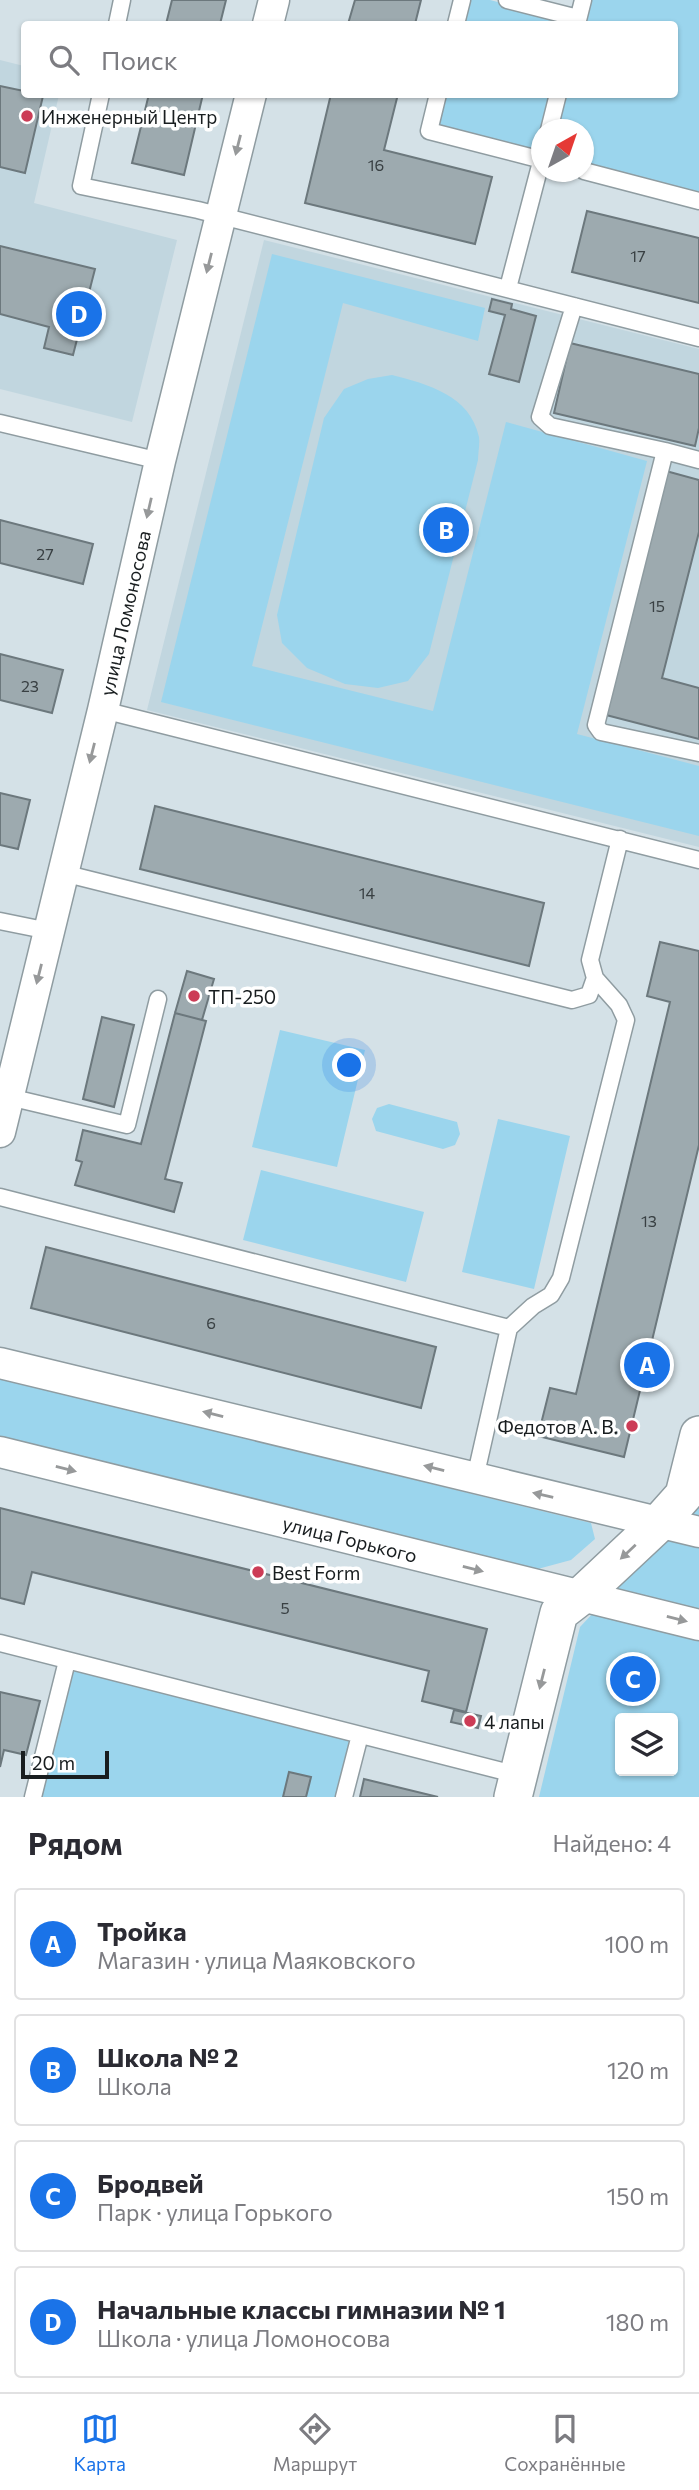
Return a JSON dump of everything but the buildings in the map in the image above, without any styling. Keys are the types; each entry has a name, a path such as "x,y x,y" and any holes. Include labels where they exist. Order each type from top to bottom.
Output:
{"street":[{"path":"269,21 274,0"},
{"name":"улица Ломоносова","path":"0,1132 103,710 160,461 250,98"},
{"path":"0,1363 699,1532"},
{"path":"516,1786 559,1613 582,1596 659,1523 684,1495 699,1435"},
{"name":"улица Горького","path":"0,1452 699,1625"}],"lane":[{"path":"118,21 122,0"},
{"path":"457,21 463,0"},
{"path":"507,0 578,21 583,0"},
{"path":"101,98 81,186 220,216 699,338"},
{"path":"437,98 429,131 531,157"},
{"path":"552,119 557,98"},
{"path":"594,174 699,201"},
{"path":"508,288 535,182"},
{"path":"574,306 540,417 550,426 699,460"},
{"path":"0,423 160,461"},
{"path":"665,451 596,725 601,732 699,753"},
{"path":"103,710 699,860"},
{"path":"475,1478 509,1328 533,1306 551,1295 561,1278 626,1020 619,1005 595,978 590,960 620,839"},
{"path":"63,873 572,1000 589,995 595,978"},
{"path":"0,921 49,932"},
{"path":"9,1097 127,1125 158,999"},
{"path":"0,1197 509,1328"},
{"path":"0,1643 360,1735 516,1786"},
{"path":"33,1797 67,1661"},
{"path":"344,1797 360,1735"}],"shaded area":[{"path":"467,0 490,0 570,21 462,21"},
{"path":"588,0 699,0 699,197 594,170 594,119 531,119 531,153 434,128 442,98 678,98 678,21 582,21"},
{"path":"0,60 21,65 21,98 58,98 34,203 177,240 132,422 0,389"},
{"path":"264,240 699,349 699,847 147,710"},
{"path":"272,254 485,308 478,341 343,303 252,666 433,711 506,422 647,461 577,734 699,766 699,836 161,702"},
{"path":"392,375 433,387 457,401 474,423 479,443 478,460 429,654 408,681 378,688 345,684 307,668 282,643 277,615 324,418 344,389 368,379"},
{"path":"280,1030 365,1050 337,1167 252,1147"},
{"path":"389,1104 457,1122 460,1134 455,1145 443,1149 376,1131 372,1119 377,1108"},
{"path":"498,1119 570,1136 534,1289 462,1272"},
{"path":"261,1170 424,1212 406,1282 243,1240"},
{"path":"0,1378 591,1523 595,1539 571,1560 534,1570 0,1437"},
{"path":"699,1500 699,1797 539,1797 580,1627"},
{"path":"72,1669 352,1740 337,1797 40,1797"}],"place":[{"name":"Инженерный Центр","path":"27,116"},
{"name":"Начальные классы гимназии № 1","path":"79,314"},
{"name":"Школа № 2","path":"446,530"},
{"name":"ТП-250","path":"194,996"},
{"name":"Тройка","path":"647,1365"},
{"name":"Федотов А. В.","path":"632,1426"},
{"name":"Best Form","path":"258,1572"},
{"name":"Бродвей","path":"633,1679"},
{"name":"4 лапы","path":"470,1721"}]}
